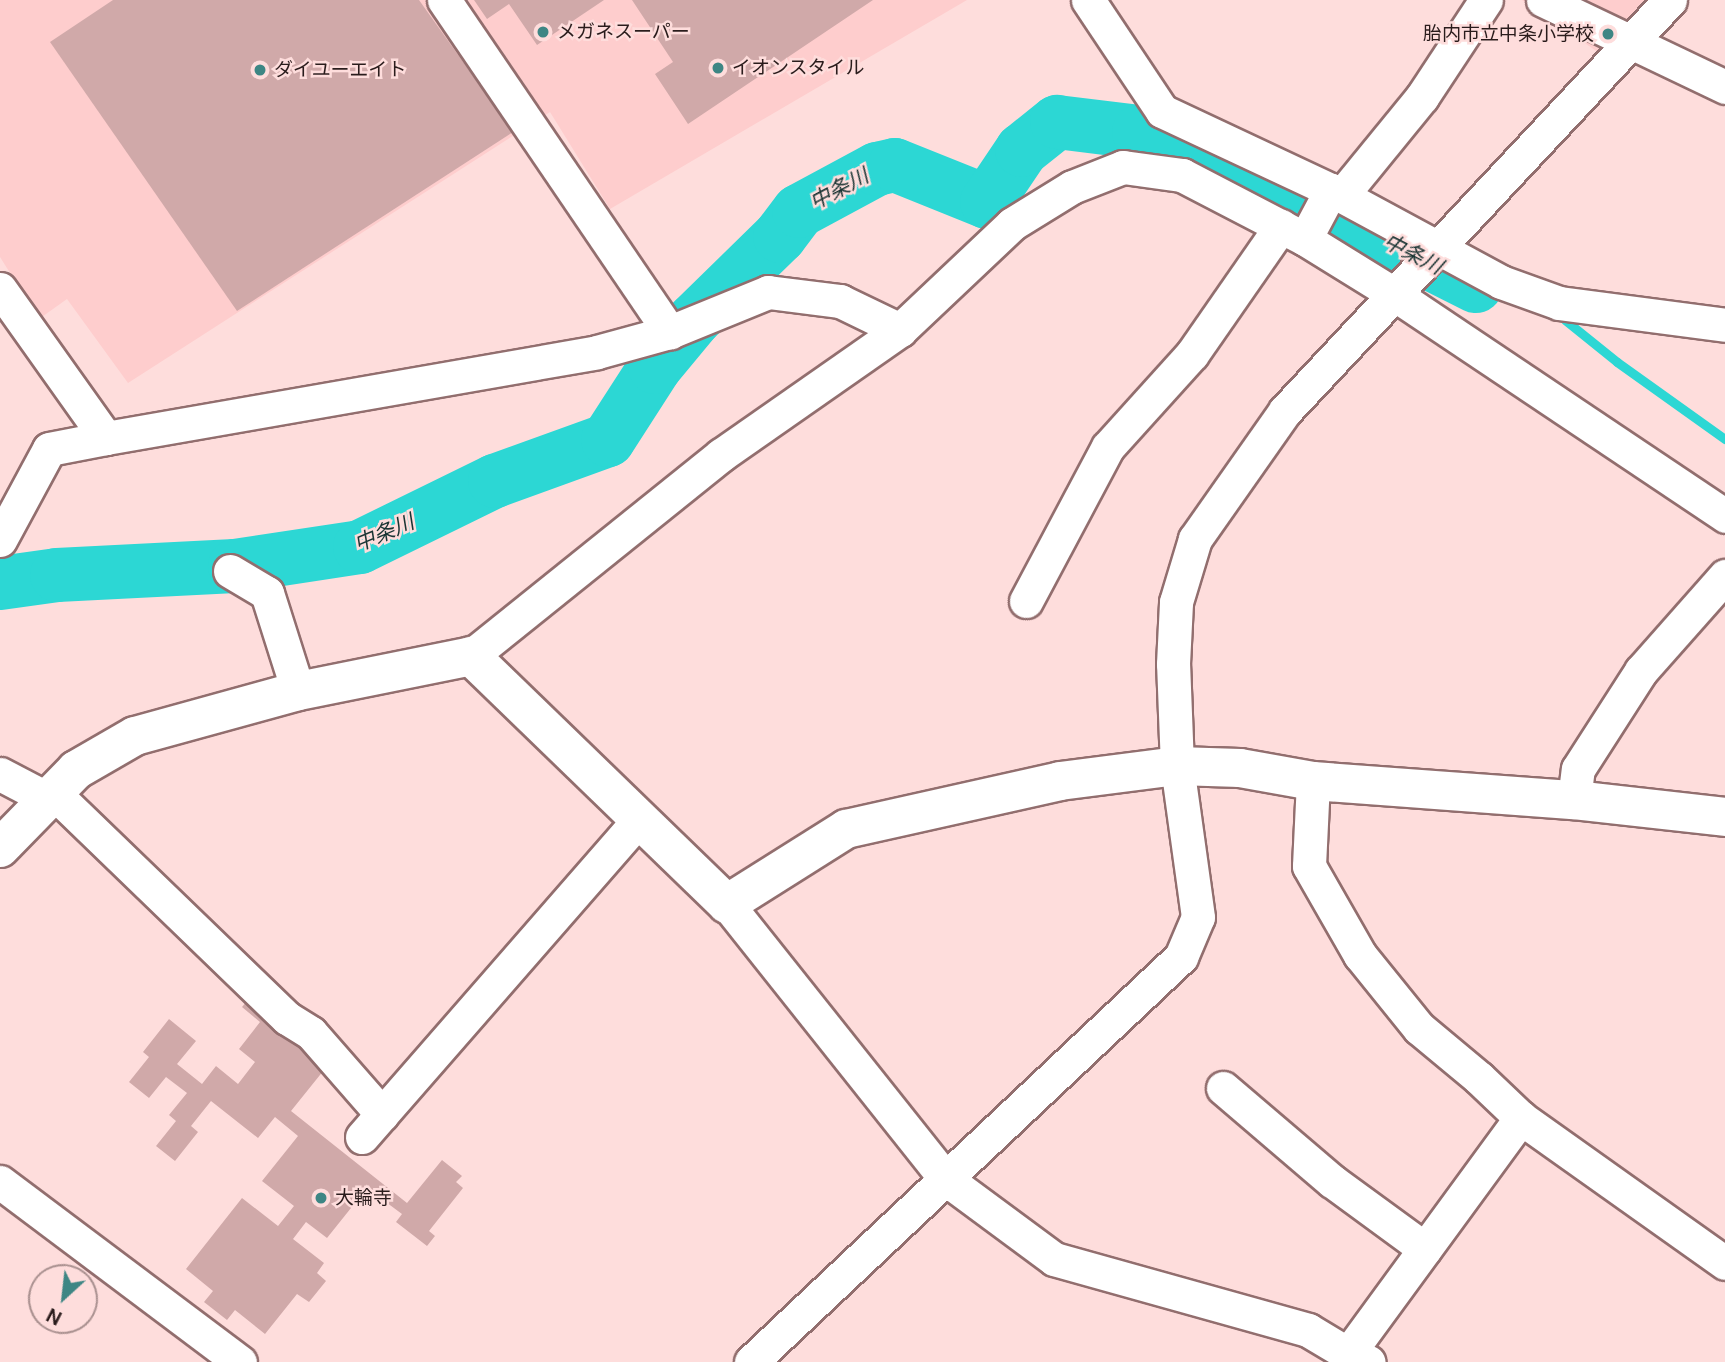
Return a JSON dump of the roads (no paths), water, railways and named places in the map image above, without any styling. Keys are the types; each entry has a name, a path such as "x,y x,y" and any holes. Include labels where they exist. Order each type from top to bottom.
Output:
{"street":[{"path":"444,0 670,332"},
{"path":"1088,0 1162,111 1337,192 1440,246 1501,282 1559,303 1725,325"},
{"path":"1026,601 1108,447 1192,354 1293,233 1337,192 1423,97 1486,0"},
{"path":"1543,0 1725,86"},
{"path":"751,1362 1181,957 1198,917 1177,766 1173,664 1176,602 1195,539 1285,411 1634,42 1670,0"},
{"path":"0,848 76,770 135,736 298,691 471,656 721,455 900,330 1012,224 1072,187 1123,167 1182,175 1293,233 1394,294 1725,516"},
{"path":"0,289 106,438"},
{"path":"0,540 49,449 597,352 670,332 768,292 841,301 900,330"},
{"path":"230,571 267,593 298,691"},
{"path":"1574,800 1578,769 1641,671 1725,576"},
{"path":"471,656 727,904 946,1179 1054,1259 1308,1330 1358,1358 1425,1249 1521,1118"},
{"path":"727,904 846,829 1060,781 1177,766 1240,768 1313,781 1574,800 1725,817"},
{"path":"0,774 51,796 287,1018 311,1033 372,1126 639,819"},
{"path":"1313,781 1309,866 1360,955 1419,1028 1479,1078 1521,1118 1725,1263"},
{"path":"1223,1088 1332,1181 1425,1249"},
{"path":"0,1182 240,1362"}],"waterway":[{"name":"中条川","path":"0,583 57,575 235,566 360,547 495,481 608,440 655,367 694,320 780,236 799,211 877,169 895,165 987,202 1022,150 1057,122 1139,132 1231,163 1476,286"},
{"path":"1565,320 1617,362 1725,439"}],"place":[{"name":"メガネスーパー","path":"543,32"},
{"name":"胎内市立中条小学校","path":"1608,34"},
{"name":"イオンスタイル","path":"718,68"},
{"name":"ダイユーエイト","path":"260,70"},
{"name":"大輪寺","path":"321,1198"}]}
